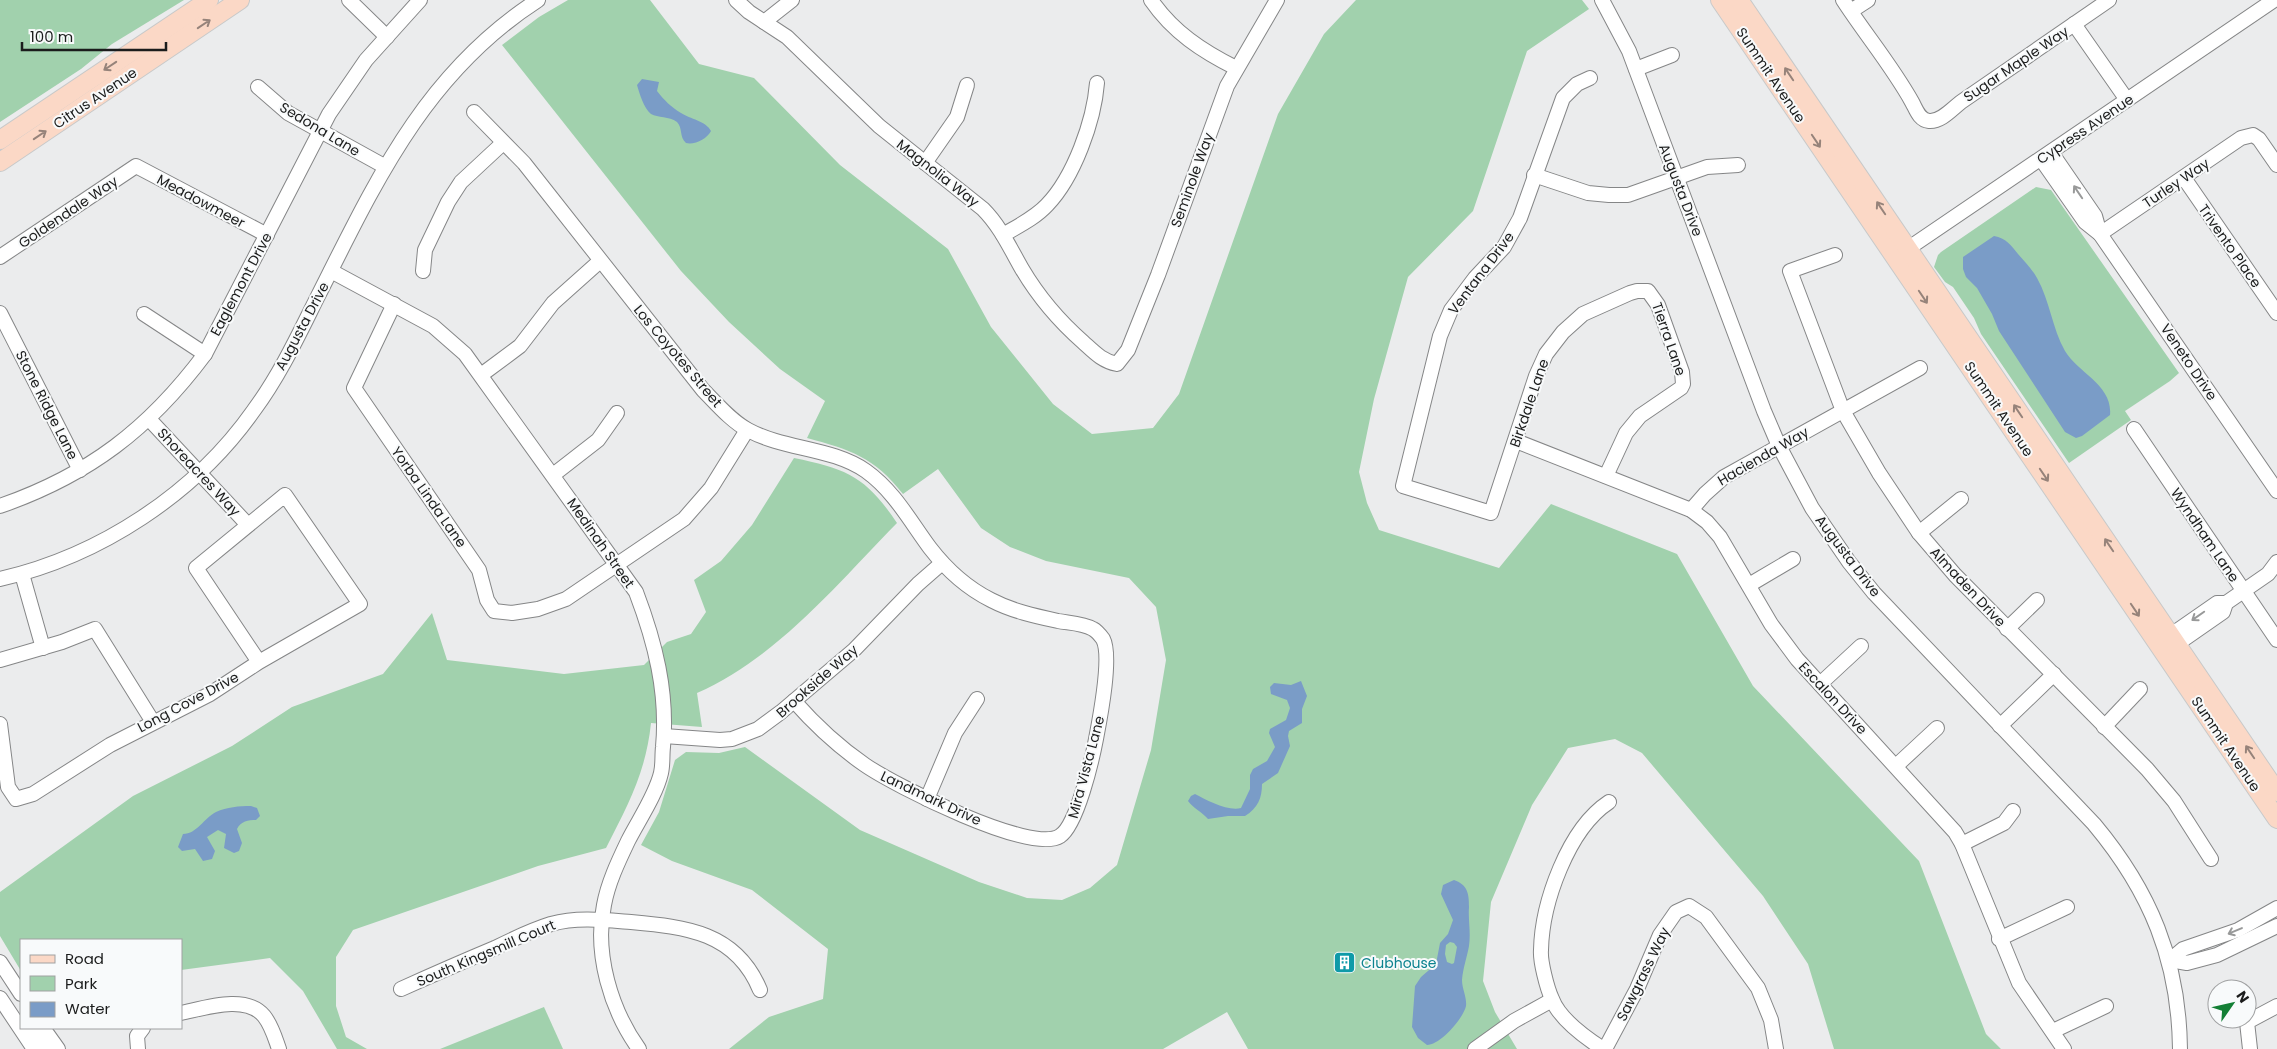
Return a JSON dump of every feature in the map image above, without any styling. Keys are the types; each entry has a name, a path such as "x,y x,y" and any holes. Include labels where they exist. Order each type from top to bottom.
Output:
{"main road":[{"name":"Citrus Avenue","path":"0,140 209,0"},
{"name":"Citrus Avenue","path":"0,162 240,0"},
{"name":"Summit Avenue","path":"1720,0 1902,253 2174,640 2277,792"},
{"name":"Summit Avenue","path":"1739,0 1902,253 2277,819"}],"street":[{"path":"349,0 387,37"},
{"name":"Eaglemont Drive","path":"0,506 30,496 80,470 132,434 186,380 205,354 320,131 357,72 420,0"},
{"name":"Augusta Drive","path":"0,579 22,574 66,558 106,539 157,507 199,472 237,432 274,380 384,166 413,121 449,76 487,39 538,0"},
{"name":"Magnolia Way","path":"736,0 794,43 879,126 983,208 992,217 1030,282 1063,324 1105,362 1117,364"},
{"path":"764,22 792,0"},
{"path":"1151,0 1169,24 1184,37 1199,48 1236,68"},
{"name":"Seminole Way","path":"1117,364 1128,350 1158,275 1222,99 1236,68 1277,0"},
{"name":"Augusta Drive","path":"1602,0 1620,32 1636,69 1750,375 1779,446 1812,508 1849,562 1901,623 2114,848 2133,876 2149,906 2170,960 2180,1025 2180,1049"},
{"path":"1847,6 1868,0"},
{"name":"Sugar Maple Way","path":"1847,6 1922,118 1928,121 1942,117 2109,0"},
{"name":"Cypress Avenue","path":"1902,253 2274,0"},
{"path":"2074,24 2127,100"},
{"path":"1636,69 1672,55"},
{"name":"Ventana Drive","path":"1491,513 1403,486 1429,372 1440,336 1451,310 1463,293 1504,247 1520,218 1563,98 1577,84 1590,78"},
{"path":"1003,235 1040,212 1062,185 1075,160 1086,130 1096,98 1097,83"},
{"path":"925,162 957,117 964,101 967,85"},
{"name":"Sedona Lane","path":"258,87 288,113 384,166"},
{"name":"Los Coyotes Street","path":"474,112 524,163 703,390 724,411 747,430 777,442 849,461 867,472 883,484 896,499 942,563 972,588 1002,605 1039,617 1086,626 1097,631 1101,636"},
{"name":"Turley Way","path":"2100,234 2241,138 2254,135 2259,139 2277,165"},
{"path":"423,271 425,250 448,202 461,182 503,143"},
{"name":"Veneto Drive","path":"2046,155 2095,216 2100,234 2277,492"},
{"path":"1534,175 1588,193 1609,196 1628,195 1707,168 1738,165"},
{"name":"Meadowmeer","path":"136,166 267,235"},
{"name":"Goldendale Way","path":"0,257 136,166"},
{"name":"Trivento Place","path":"2184,178 2277,313"},
{"name":"Almaden Drive","path":"1835,255 1790,271 1843,411 1879,473 1919,534 1955,575 2104,727 2147,768 2174,801 2211,858"},
{"path":"481,375 520,346 553,304 600,261"},
{"name":"Medinah Street","path":"331,270 433,326 465,354 636,592 649,628 662,678 666,722 660,774 615,869 606,895 602,920 604,958 609,987 620,1017 639,1049"},
{"name":"Birkdale Lane","path":"1491,513 1536,376 1546,354 1563,332 1583,314 1637,291 1648,291"},
{"name":"Tierra Lane","path":"1606,476 1626,433 1640,416 1681,388 1683,384 1682,372 1658,305 1648,291"},
{"name":"Yorba Linda Lane","path":"394,304 354,388 480,570 487,600 494,611 512,613 538,609 566,599 617,564"},
{"name":"Stone Ridge Lane","path":"0,313 80,470"},
{"path":"144,314 205,354"},
{"name":"Hacienda Way","path":"1691,510 1724,477 1920,368"},
{"path":"553,475 598,440 617,413"},
{"name":"Shoreacres Way","path":"149,419 248,525"},
{"name":"Wyndham Lane","path":"2134,429 2277,640"},
{"path":"617,564 684,519 699,504 747,430"},
{"name":"Escalon Drive","path":"1516,441 1691,510 1707,522 1720,537 1748,586 1785,644 1942,815 1962,844 1999,939 2021,988 2064,1049"},
{"name":"Long Cove Drive","path":"0,724 8,787 16,799 33,794 110,745 210,694 259,662 360,604 285,495 248,525"},
{"path":"1919,534 1962,499"},
{"path":"248,525 196,568 259,662"},
{"path":"1748,586 1793,559"},
{"path":"2174,640 2223,612 2226,603 2272,573 2277,562"},
{"name":"Brookside Way","path":"664,736 708,741 732,739 758,729 794,701 864,640 912,589 942,563"},
{"path":"22,574 43,648"},
{"path":"2008,629 2038,600"},
{"path":"0,660 43,648 95,629 153,722"},
{"name":"Mira Vista Lane","path":"1061,836 1073,821 1098,727 1106,655 1105,642 1101,636"},
{"path":"1820,684 1861,646"},
{"path":"2000,726 2054,674"},
{"path":"2104,727 2140,689"},
{"path":"927,799 955,733 977,699"},
{"name":"Landmark Drive","path":"794,701 819,728 854,757 896,784 927,799 1019,836 1044,841 1061,836"},
{"path":"1896,766 1937,728"},
{"path":"1604,1049 1578,1033 1552,1000 1540,952 1549,895 1568,852 1588,820 1609,802"},
{"path":"1962,844 2004,823 2013,811"},
{"name":"Sawgrass Way","path":"1604,1049 1637,989 1660,934 1676,912 1689,906 1706,918 1758,988 1771,1020 1776,1049"},
{"path":"1999,939 2067,907"},
{"path":"2170,960 2183,949 2238,930 2277,908"},
{"name":"South Kingsmill Court","path":"401,989 550,924 578,920 602,920 677,927 711,937 738,955 751,972 760,990"},
{"path":"2170,960 2187,963 2217,955 2277,926"},
{"path":"0,962 20,992"},
{"path":"0,998 19,1022"},
{"path":"1476,1049 1514,1020 1552,1000"},
{"path":"182,1013 236,1004 258,1010 269,1023 279,1049"},
{"path":"2053,1031 2106,1006"},
{"path":"2250,1049 2247,1022 2277,1006"},
{"path":"23,1029 34,1049"},
{"path":"32,1029 46,1049"},
{"path":"44,1029 58,1049"}],"green space":[{"path":"0,0 184,0 112,44 81,69 0,122"},
{"path":"568,0 650,0 699,64 754,78 840,165 948,249 991,327 1053,404 1092,434 1153,428 1179,394 1278,114 1324,34 1356,0 1582,0 1589,9 1527,51 1473,211 1408,277 1374,399 1359,472 1367,503 1379,530 1499,568 1551,504 1677,554 1753,686 1919,861 1986,1034 2001,1049 1834,1049 1808,964 1763,896 1642,753 1615,739 1568,748 1532,805 1491,902 1483,981 1495,1012 1517,1049 1248,1049 1227,1012 1163,1049 729,1049 769,1017 823,999 828,949 752,890 672,861 641,845 659,812 675,760 686,752 719,753 745,747 860,830 979,882 1027,898 1062,900 1090,888 1117,865 1151,750 1166,660 1156,607 1129,578 1046,561 1010,547 981,528 938,469 903,494 882,471 861,457 849,451 807,438 825,401 780,369 729,322 681,271 502,45 539,17"},
{"path":"2036,187 2051,190 2179,373 2125,411 2131,420 2069,463 1981,334 1974,318 1953,287 1945,282 1934,267 1941,252"},
{"path":"794,458 829,466 854,477 875,495 897,523 828,595 780,640 726,678 697,693 702,727 651,723 649,741 635,788 606,848 538,866 353,930 336,957 336,1006 346,1037 367,1049 337,1049 303,991 270,958 182,970 182,939 20,939 20,969 0,936 0,892 133,796 232,746 292,707 383,674 432,613 447,660 564,674 644,665 667,642 691,634 706,612 694,580 721,561 752,525"},
{"path":"544,1007 563,1049 440,1049"}],"water":[{"path":"642,79 659,82 657,91 665,100 681,113 702,122 711,131 709,134 697,142 686,143 682,138 677,122 651,114 646,108 637,85"},
{"path":"1994,236 2008,242 2033,272 2041,287 2065,351 2101,387 2106,395 2110,415 2082,436 2076,438 2065,432 1999,331 1992,314 1977,288 1966,277 1963,269 1963,257"},
{"path":"1301,681 1307,696 1302,709 1302,723 1289,731 1290,746 1278,773 1262,784 1260,798 1256,806 1245,816 1208,819 1188,801 1191,796 1195,794 1224,807 1241,808 1250,789 1250,775 1253,769 1267,761 1275,747 1269,733 1270,729 1286,720 1290,708 1287,700 1271,694 1270,687 1274,683 1291,685"},
{"path":"251,806 257,808 260,816 256,820 243,823 237,829 242,843 239,851 234,853 224,848 226,834 218,830 207,837 215,851 212,859 203,861 195,849 182,851 178,847 183,834 196,829 216,812 233,807"},
{"path":"1454,880 1465,887 1468,894 1470,941 1462,980 1466,1006 1460,1018 1444,1036 1438,1041 1427,1045 1418,1038 1412,1027 1415,986 1421,977 1436,964 1440,943 1448,934 1453,920 1441,894 1443,885","holes":["1450,942 1454,943 1457,947 1454,963 1452,964 1447,962 1445,954 1446,945"]}],"place":[{"name":"Clubhouse","path":"1345,963"}]}
